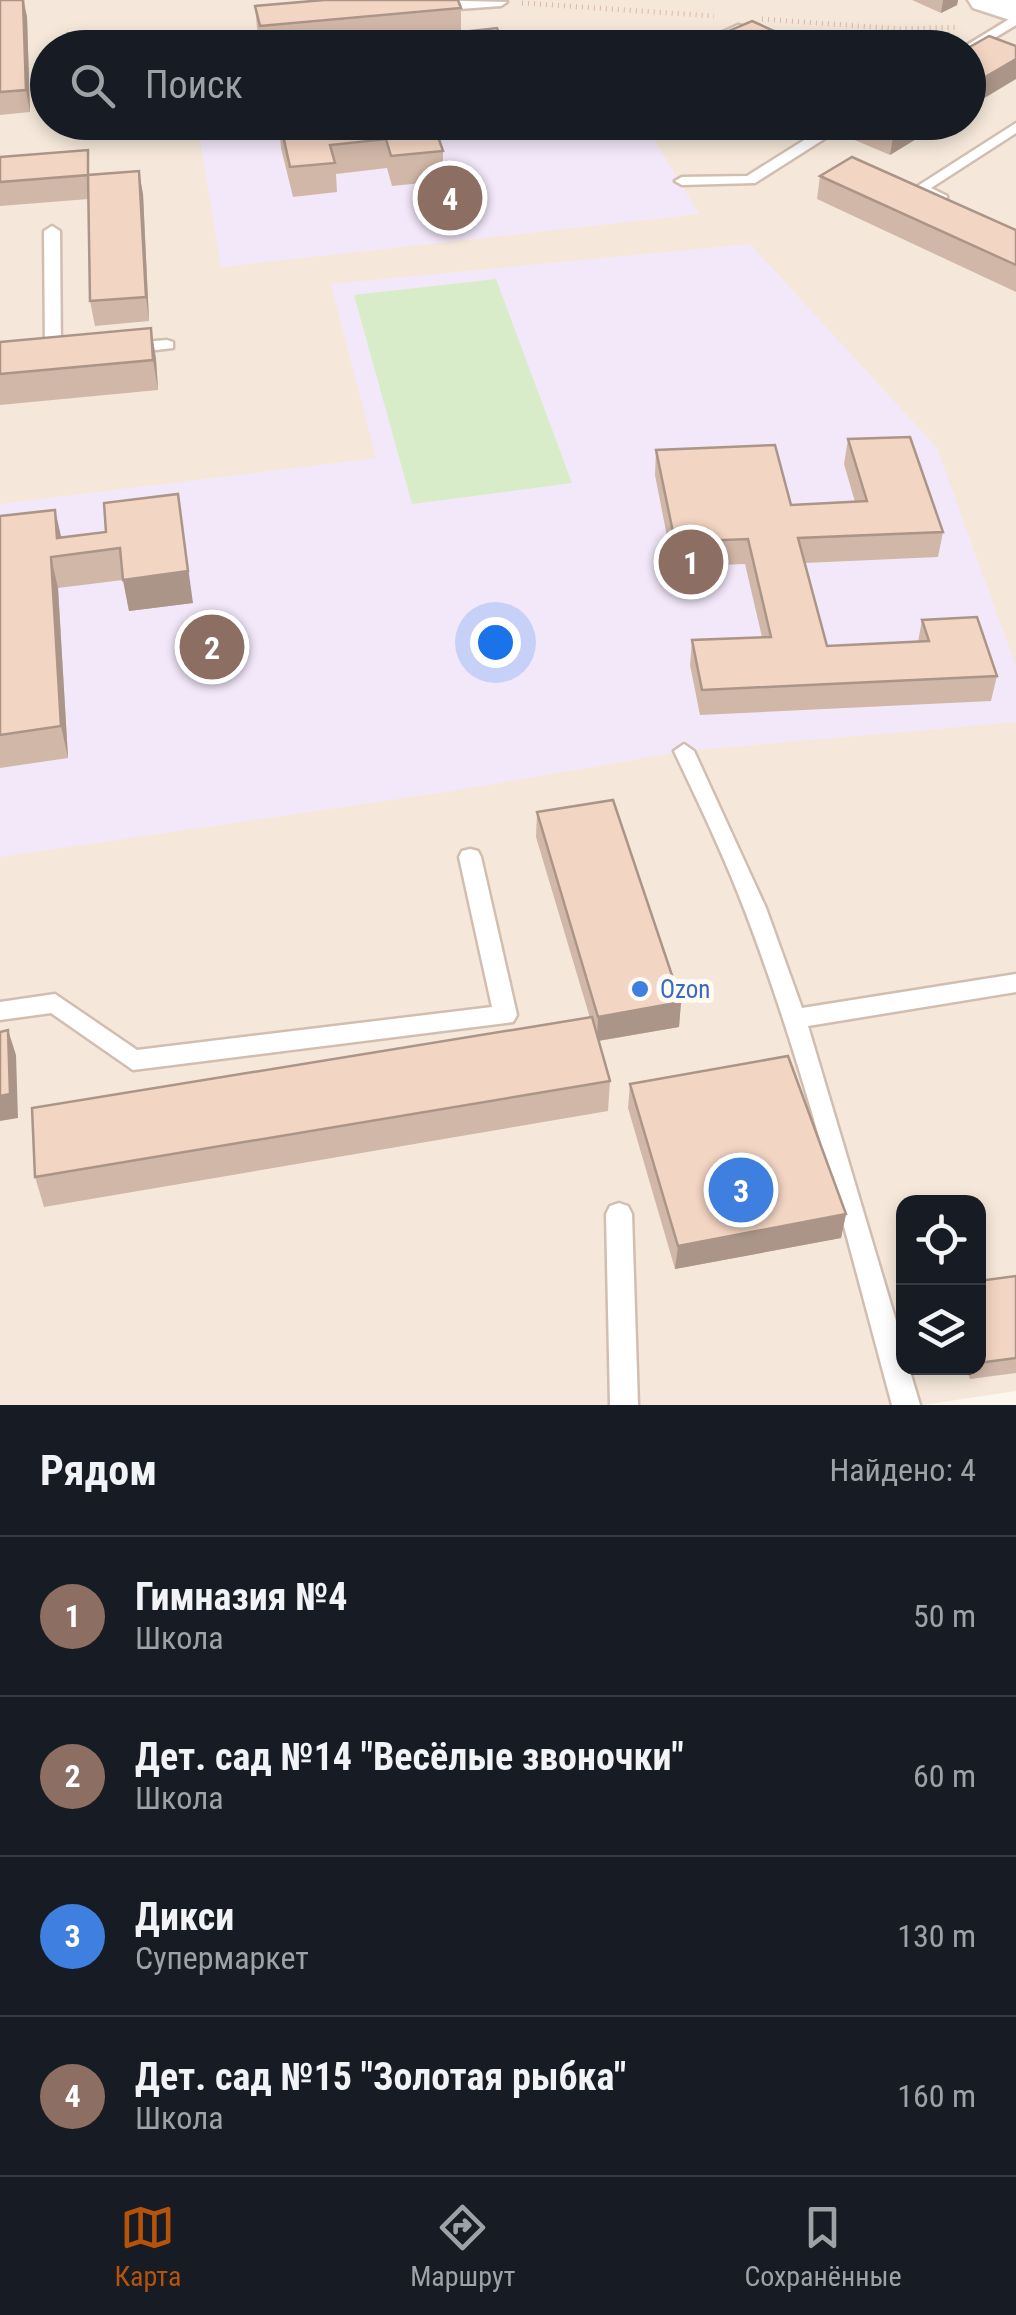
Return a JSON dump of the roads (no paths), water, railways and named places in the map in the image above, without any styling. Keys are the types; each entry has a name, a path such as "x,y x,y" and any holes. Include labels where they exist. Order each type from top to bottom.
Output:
{"street":[{"path":"986,0 1016,11"}],"lane":[{"path":"428,0 431,7 501,2"},
{"path":"986,37 1016,19"},
{"path":"738,30 752,24 766,30"},
{"path":"952,203 920,188 1016,127"},
{"path":"682,181 750,180 815,140"},
{"path":"52,231 53,354"},
{"path":"110,350 167,345"},
{"path":"0,359 72,353"},
{"path":"684,751 728,835 797,1018 906,1405"},
{"path":"0,1012 55,1003 133,1060 505,1016 470,857"},
{"path":"797,1018 1016,984"},
{"path":"619,1214 624,1405"}],"place":[{"name":"Дет. сад №15 \"Золотая рыбка\"","path":"450,198"},
{"name":"Гимназия №4","path":"691,562"},
{"name":"Дет. сад №14 \"Весёлые звоночки\"","path":"212,647"},
{"name":"Ozon","path":"640,989"},
{"name":"Дикси","path":"741,1190"}]}
